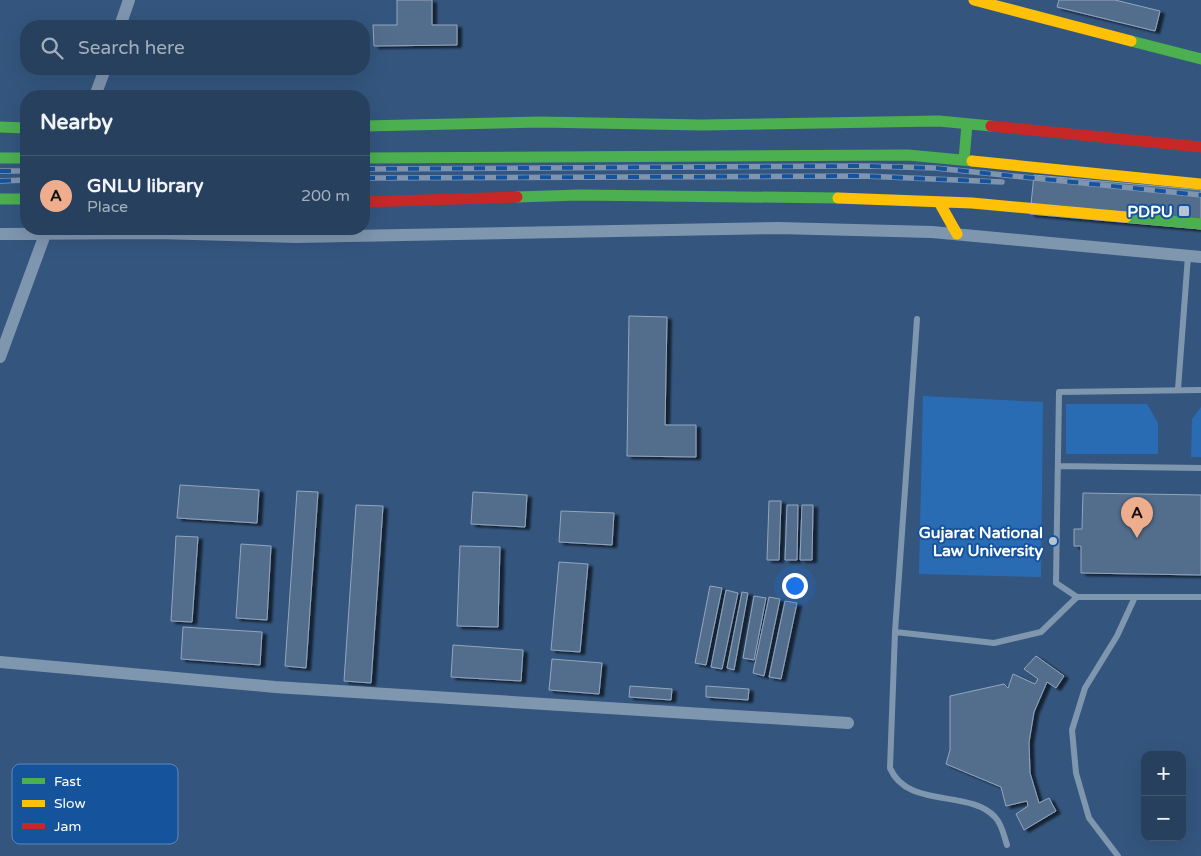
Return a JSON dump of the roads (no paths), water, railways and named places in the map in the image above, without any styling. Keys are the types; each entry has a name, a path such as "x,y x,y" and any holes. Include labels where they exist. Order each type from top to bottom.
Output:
{"street":[{"path":"122,20 129,0"},
{"path":"974,0 1201,59"},
{"path":"97,90 103,75"},
{"path":"370,126 540,122 702,125 939,121 1201,147"},
{"path":"964,160 968,124"},
{"path":"0,128 20,128"},
{"path":"370,158 908,155 1201,184"},
{"path":"0,158 20,158"},
{"path":"370,202 578,195 939,202 1201,224"},
{"path":"0,200 20,199"},
{"path":"939,202 957,234"},
{"path":"227,235 296,237 778,228 957,234 1195,257"},
{"path":"0,234 20,233"},
{"path":"0,357 45,235"},
{"path":"0,662 275,687 848,723"}],"lane":[{"path":"1178,389 1195,257"},
{"path":"917,319 896,632 890,768 894,778 915,791 979,807 994,816 1000,825 1007,845"},
{"path":"1201,390 1059,392 1056,583 1077,597 1201,597"},
{"path":"1058,466 1201,468"},
{"path":"896,632 994,643 1041,632 1077,597"},
{"path":"1118,856 1089,818 1076,774 1072,730 1085,688 1117,636 1135,597"}],"railway":[{"path":"370,169 866,166 935,168 1201,195"},
{"path":"0,171 20,171"},
{"path":"370,178 864,176 1002,182"},
{"path":"0,181 20,180"}],"place":[{"name":"PDPU","path":"1184,211"},
{"name":"GNLU library","path":"1137,538"},
{"name":"Gujarat National Law University","path":"1053,541"}]}
